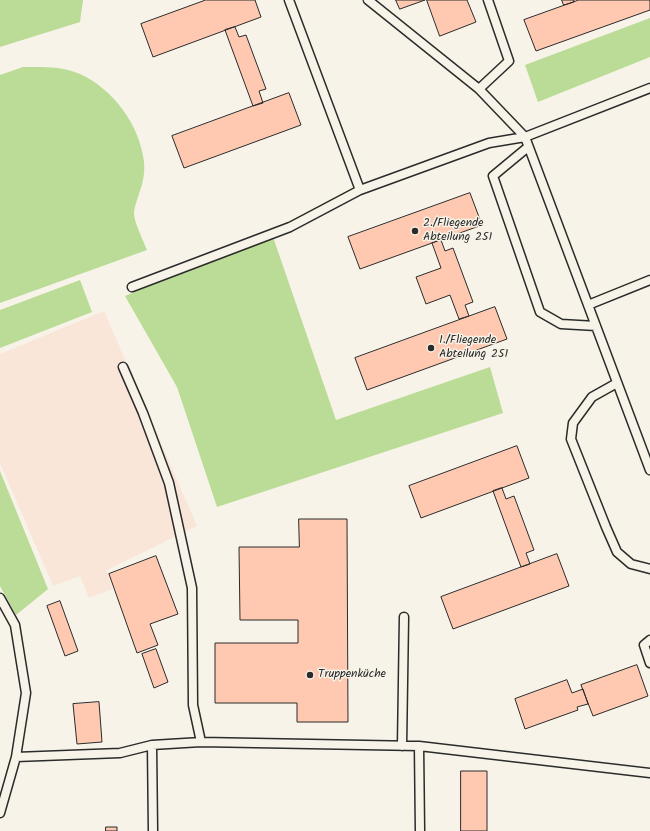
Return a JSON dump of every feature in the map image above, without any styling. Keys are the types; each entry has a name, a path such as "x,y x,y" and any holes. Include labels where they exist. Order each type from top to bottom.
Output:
{"lane":[{"path":"289,0 360,190"},
{"path":"368,0 479,88 525,136 650,470"},
{"path":"479,88 508,61 488,0"},
{"path":"132,287 290,227 360,190 489,143 525,136 650,88"},
{"path":"528,147 493,176 540,312 561,324 596,326"},
{"path":"588,305 650,280"},
{"path":"123,367 144,414 169,483 192,588 193,706 201,742"},
{"path":"617,383 592,397 573,423 571,439 617,552 631,564 650,569"},
{"path":"0,598 15,625 26,693 16,757 0,813"},
{"path":"402,746 404,617"},
{"path":"650,640 644,645 650,663"},
{"path":"16,757 120,754 152,745 201,742 418,746 650,773"},
{"path":"152,745 153,831"},
{"path":"418,746 420,831"}],"shaded area":[{"path":"104,311 197,526 107,570 112,589 89,598 80,576 53,586 0,463 0,354"}],"green space":[{"path":"0,0 83,0 80,22 0,47"},
{"path":"650,18 650,57 538,102 525,65"},
{"path":"23,67 59,68 80,74 103,89 123,110 137,135 144,162 143,182 135,206 134,216 147,250 0,303 0,75"},
{"path":"272,234 336,420 490,367 503,413 217,507 177,387 125,296"},
{"path":"80,280 92,312 0,348 0,310"},
{"path":"0,471 48,589 16,615 0,586"}],"building":[{"path":"206,0 255,0 261,17 153,57 141,24"},
{"path":"396,0 425,0 400,9"},
{"path":"427,0 467,0 476,22 440,36"},
{"path":"562,0 574,0 574,2 564,5"},
{"path":"579,0 650,0 650,10 536,51 524,20"},
{"path":"235,27 239,37 246,35 266,89 259,91 263,103 253,106 225,30"},
{"path":"289,93 301,125 184,168 172,136"},
{"name":"2./Fliegende Abteilung 251","path":"470,193 482,225 360,269 348,237"},
{"path":"441,240 445,251 453,248 473,302 465,305 469,316 459,319 450,295 426,304 416,277 441,268 432,243"},
{"name":"1./Fliegende Abteilung 251","path":"495,307 507,339 367,390 355,358"},
{"path":"517,446 529,478 421,518 409,486"},
{"path":"502,488 506,499 514,496 534,550 526,553 530,564 521,567 493,491"},
{"path":"299,519 347,519 348,722 297,722 297,703 215,703 215,643 298,643 298,620 240,620 239,547 299,547"},
{"path":"557,554 569,586 453,629 441,597"},
{"path":"156,556 178,614 150,624 158,645 137,653 109,574"},
{"path":"60,601 78,651 65,656 47,606"},
{"path":"156,649 168,682 154,688 142,654"},
{"path":"637,665 648,696 593,716 581,685"},
{"path":"567,680 572,693 583,689 588,704 577,707 578,710 525,729 515,699"},
{"path":"99,702 102,742 77,744 73,704"},
{"path":"461,771 487,771 487,831 461,831"},
{"path":"106,827 117,827 117,831 106,831"}],"place":[{"name":"2./Fliegende Abteilung 251","path":"415,231"},
{"name":"1./Fliegende Abteilung 251","path":"431,348"},
{"name":"Truppenküche","path":"310,675"}]}
